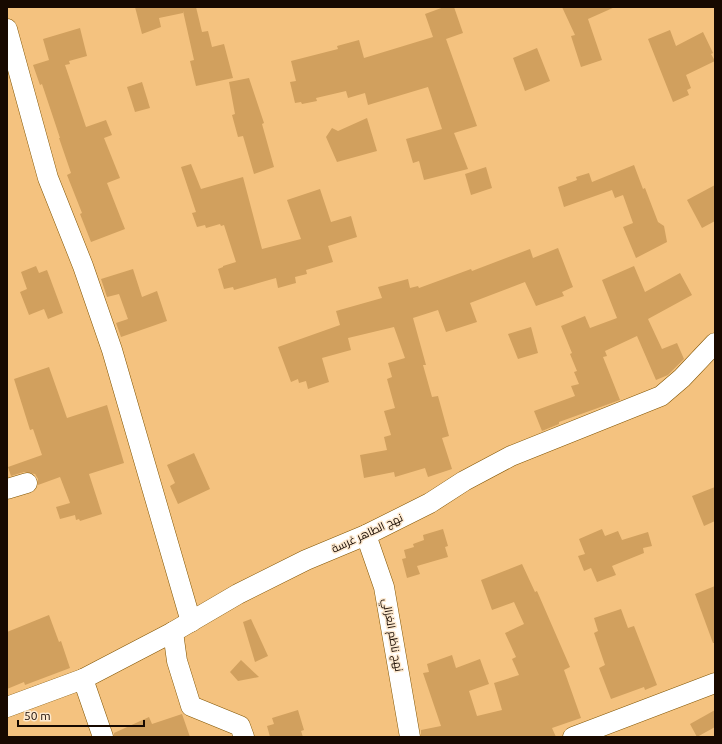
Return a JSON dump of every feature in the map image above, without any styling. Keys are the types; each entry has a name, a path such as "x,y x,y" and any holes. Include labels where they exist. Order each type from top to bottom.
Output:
{"street":[{"path":"7,28 48,178 83,266 112,350 191,622"},
{"name":"نهج الطاهر غرسة","path":"7,707 82,679 173,632 238,594 306,560 366,535 430,503 464,481 511,456 661,396 682,378 715,343"},
{"path":"7,489 27,483"},
{"name":"نهج ناظم الغزالي","path":"366,535 384,587 410,737"},
{"path":"173,632 177,661 191,706 240,726 244,737"},
{"path":"82,679 103,737"},
{"path":"573,737 715,683"}],"building":[{"path":"135,7 196,7 202,32 208,31 212,47 224,44 233,78 196,86 190,61 194,60 183,11 183,13 159,18 161,27 142,34"},
{"path":"444,7 454,7 463,33 446,39 477,126 454,133 468,169 424,180 419,161 413,163 406,139 442,129 428,87 368,105 365,93 348,98 346,91 316,98 317,101 302,104 301,102 295,103 290,82 296,81 291,61 338,49 337,46 359,40 364,58 433,37 425,14"},
{"path":"562,7 615,7 588,19 602,60 581,67 571,36 575,35"},
{"path":"80,28 87,56 69,61 70,64 65,65 86,127 106,120 112,135 104,138 120,178 107,183 125,229 91,242 80,214 82,213 67,175 71,173 60,138 42,84 40,85 33,65 49,60 43,39"},
{"path":"670,30 676,46 703,32 713,53 711,54 715,61 686,75 691,88 687,90 689,95 673,102 648,39"},
{"path":"537,48 550,81 525,91 513,58"},
{"path":"249,78 264,123 262,124 274,167 254,174 243,136 238,137 232,115 235,114 229,82"},
{"path":"142,82 150,108 135,112 127,87"},
{"path":"367,118 377,151 337,162 326,137 332,128 338,131"},
{"path":"191,164 201,189 243,177 262,249 301,239 287,200 320,189 331,222 351,216 357,237 328,246 333,262 306,270 307,274 295,277 296,283 278,288 276,278 234,290 233,287 224,289 218,269 236,262 224,225 221,226 220,224 206,228 205,225 197,227 192,213 196,212 181,167"},
{"path":"634,165 643,189 645,188 658,222 664,226 667,242 636,258 623,227 633,223 623,195 615,198 612,190 564,207 558,187 577,180 576,177 589,173 592,182"},
{"path":"486,167 492,188 471,195 465,174"},
{"path":"715,185 715,221 702,228 687,200"},
{"path":"558,248 573,287 562,292 564,296 536,306 525,282 470,303 477,322 446,332 438,310 413,318 426,365 423,365 432,397 438,396 449,436 442,438 452,469 428,477 425,468 395,477 394,472 364,478 360,455 387,450 384,437 391,435 384,411 395,408 387,379 392,377 388,363 405,358 394,327 348,338 351,350 322,358 329,382 308,389 306,381 299,383 298,379 291,382 278,347 340,325 336,311 382,298 378,287 408,279 410,288 418,286 419,288 471,269 472,271 530,249 533,258"},
{"path":"36,266 39,273 47,270 63,313 48,319 44,309 29,315 20,292 27,289 21,272"},
{"path":"634,266 645,292 680,273 692,295 648,319 662,349 677,343 684,359 668,375 656,380 637,336 605,351 607,356 603,357 620,400 559,422 559,424 542,431 534,411 575,396 571,386 579,384 574,372 577,371 570,354 572,353 561,326 585,316 590,328 617,318 602,280"},
{"path":"133,269 142,297 157,291 167,321 121,337 116,323 128,319 119,294 107,297 101,279"},
{"path":"531,327 538,353 518,359 508,334"},
{"path":"49,367 67,418 107,405 124,463 89,474 102,514 80,521 79,519 76,520 75,515 60,519 56,507 70,503 60,477 38,485 38,479 35,474 24,472 11,476 8,467 42,455 33,429 30,430 14,379"},
{"path":"194,453 210,489 178,504 170,486 175,483 167,465"},
{"path":"715,487 715,521 704,526 692,496"},
{"path":"443,529 448,546 445,547 448,557 417,566 420,574 407,578 402,559 406,558 404,550 414,547 413,544 424,540 423,535"},
{"path":"602,529 605,536 618,531 622,540 648,532 652,546 643,548 644,553 612,566 616,575 597,582 591,568 584,571 578,556 585,554 579,539"},
{"path":"522,564 535,592 537,591 570,667 564,670 581,718 552,728 556,737 421,737 421,730 441,726 423,673 429,672 427,664 452,655 456,668 480,659 489,684 469,691 477,716 502,710 494,683 519,675 512,659 516,657 505,633 524,624 514,602 492,610 481,580"},
{"path":"715,586 715,643 713,643 695,594"},
{"path":"621,609 628,628 634,626 657,685 645,690 644,687 611,699 599,668 605,665 594,633 598,631 594,618"},
{"path":"49,615 59,642 61,641 70,668 25,685 24,682 7,689 7,632"},
{"path":"251,619 268,656 255,662 243,622"},
{"path":"241,660 259,677 238,681 230,672"},
{"path":"298,710 304,730 301,731 303,737 270,737 267,726 274,724 272,718"},
{"path":"715,710 715,727 697,737 690,724"},
{"path":"182,714 190,737 114,737 114,733 149,717 152,724"}]}
